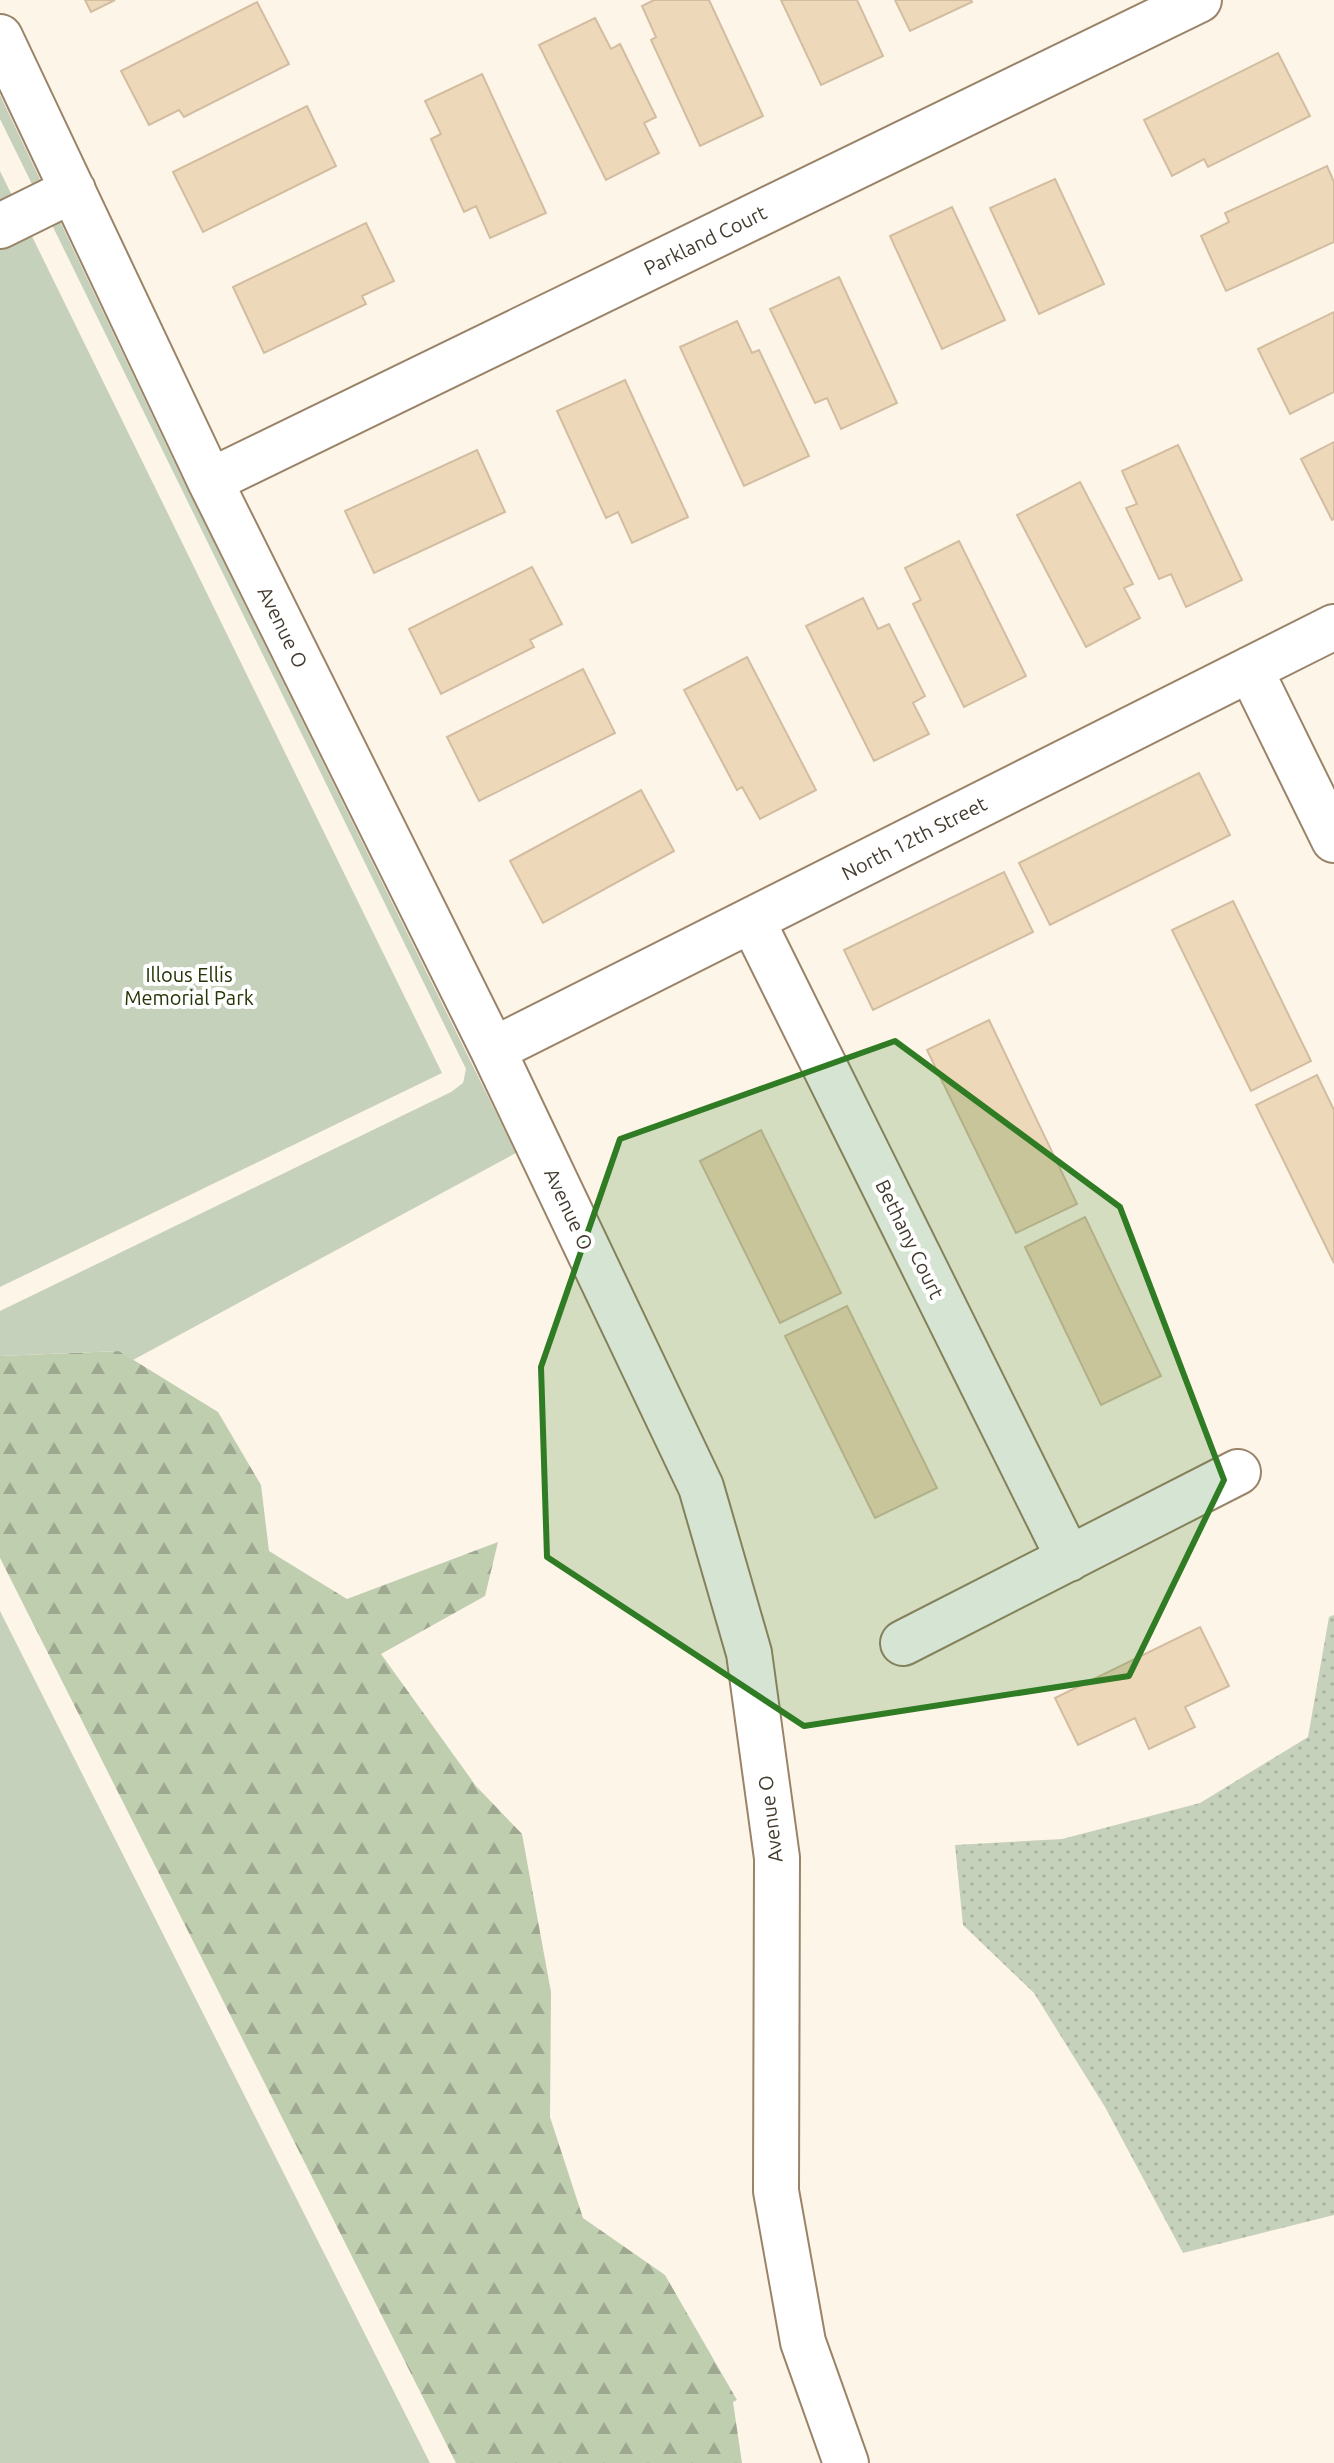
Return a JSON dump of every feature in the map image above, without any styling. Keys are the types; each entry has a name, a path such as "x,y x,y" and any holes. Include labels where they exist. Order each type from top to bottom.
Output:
{"street":[{"name":"Parkland Court","path":"210,481 1199,0"},
{"name":"Avenue O","path":"0,37 210,481 493,1050 701,1487 749,1653 777,1858 776,2191 803,2342 846,2463"},
{"path":"0,226 73,190"},
{"name":"North 12th Street","path":"493,1050 1334,627"},
{"path":"1250,669 1334,840"},
{"name":"Bethany Court","path":"752,920 1069,1559"},
{"path":"903,1643 1238,1472"}],"highlighted area":[{"path":"895,1041 1120,1207 1224,1480 1129,1676 804,1726 547,1557 541,1367 620,1139"}],"green space":[{"path":"0,95 179,472 516,1153 133,1360 119,1351 0,1356 0,1311 451,1092 463,1083 466,1069 0,119"},
{"name":"Illous Ellis Memorial Park","path":"0,171 442,1073 0,1287"},
{"path":"119,1351 218,1412 261,1485 269,1551 347,1599 498,1542 485,1596 381,1654 476,1786 522,1834 551,1992 550,2117 583,2218 665,2275 737,2400 733,2402 742,2463 456,2463 0,1558 0,1356"},
{"path":"0,1611 430,2463 0,2463"},
{"path":"1334,1615 1334,2215 1183,2253 1105,2107 1034,1993 963,1925 955,1845 1062,1839 1200,1803 1308,1737 1329,1617"}],"building":[{"path":"85,0 115,0 91,12"},
{"path":"654,0 709,0 763,116 700,146 651,40 656,37 642,6"},
{"path":"781,0 857,0 883,56 821,85"},
{"path":"895,0 971,0 972,2 910,31"},
{"path":"257,2 289,64 184,117 179,110 149,125 121,71"},
{"path":"595,18 611,49 620,44 656,117 644,123 659,153 606,180 539,45"},
{"path":"1278,53 1310,116 1208,167 1204,159 1172,176 1144,120"},
{"path":"482,74 546,213 490,238 476,206 464,212 431,139 441,134 425,101"},
{"path":"307,106 336,166 203,232 173,172"},
{"path":"1327,166 1334,182 1334,242 1226,291 1201,236 1229,222 1225,213"},
{"path":"1055,179 1104,284 1039,314 990,208"},
{"path":"952,207 1005,320 942,349 890,236"},
{"path":"366,223 394,281 362,296 366,304 264,353 233,287"},
{"path":"839,277 897,403 841,429 827,398 815,403 770,309"},
{"path":"1334,312 1334,392 1290,414 1258,349"},
{"path":"737,321 752,353 759,350 809,456 744,486 680,347"},
{"path":"625,380 688,517 632,543 618,512 606,518 557,411"},
{"path":"1334,442 1334,519 1332,520 1301,459"},
{"path":"1178,445 1242,580 1186,607 1171,574 1159,579 1126,508 1137,504 1122,471"},
{"path":"477,450 505,512 374,573 345,511"},
{"path":"1080,482 1133,584 1124,588 1140,618 1086,647 1017,515"},
{"path":"959,541 1026,676 964,707 913,604 921,600 905,568"},
{"path":"532,567 562,624 530,640 534,647 441,694 409,629"},
{"path":"863,598 878,629 889,624 925,696 913,703 929,734 874,761 806,626"},
{"path":"747,657 816,790 760,819 742,787 737,790 684,690"},
{"path":"583,669 615,733 479,801 447,737"},
{"path":"1199,773 1230,835 1050,925 1019,863"},
{"path":"641,790 674,851 543,923 510,861"},
{"path":"1004,872 1033,932 873,1010 844,950"},
{"path":"1233,901 1311,1061 1251,1091 1172,930"},
{"path":"989,1020 1077,1204 1016,1233 927,1050"},
{"path":"1317,1075 1334,1110 1334,1263 1256,1105"},
{"path":"761,1130 841,1293 780,1323 700,1161"},
{"path":"1085,1217 1161,1376 1101,1405 1025,1247"},
{"path":"847,1306 937,1488 875,1518 785,1336"},
{"path":"1200,1627 1229,1686 1185,1707 1195,1727 1149,1749 1135,1718 1078,1745 1055,1698"}]}
